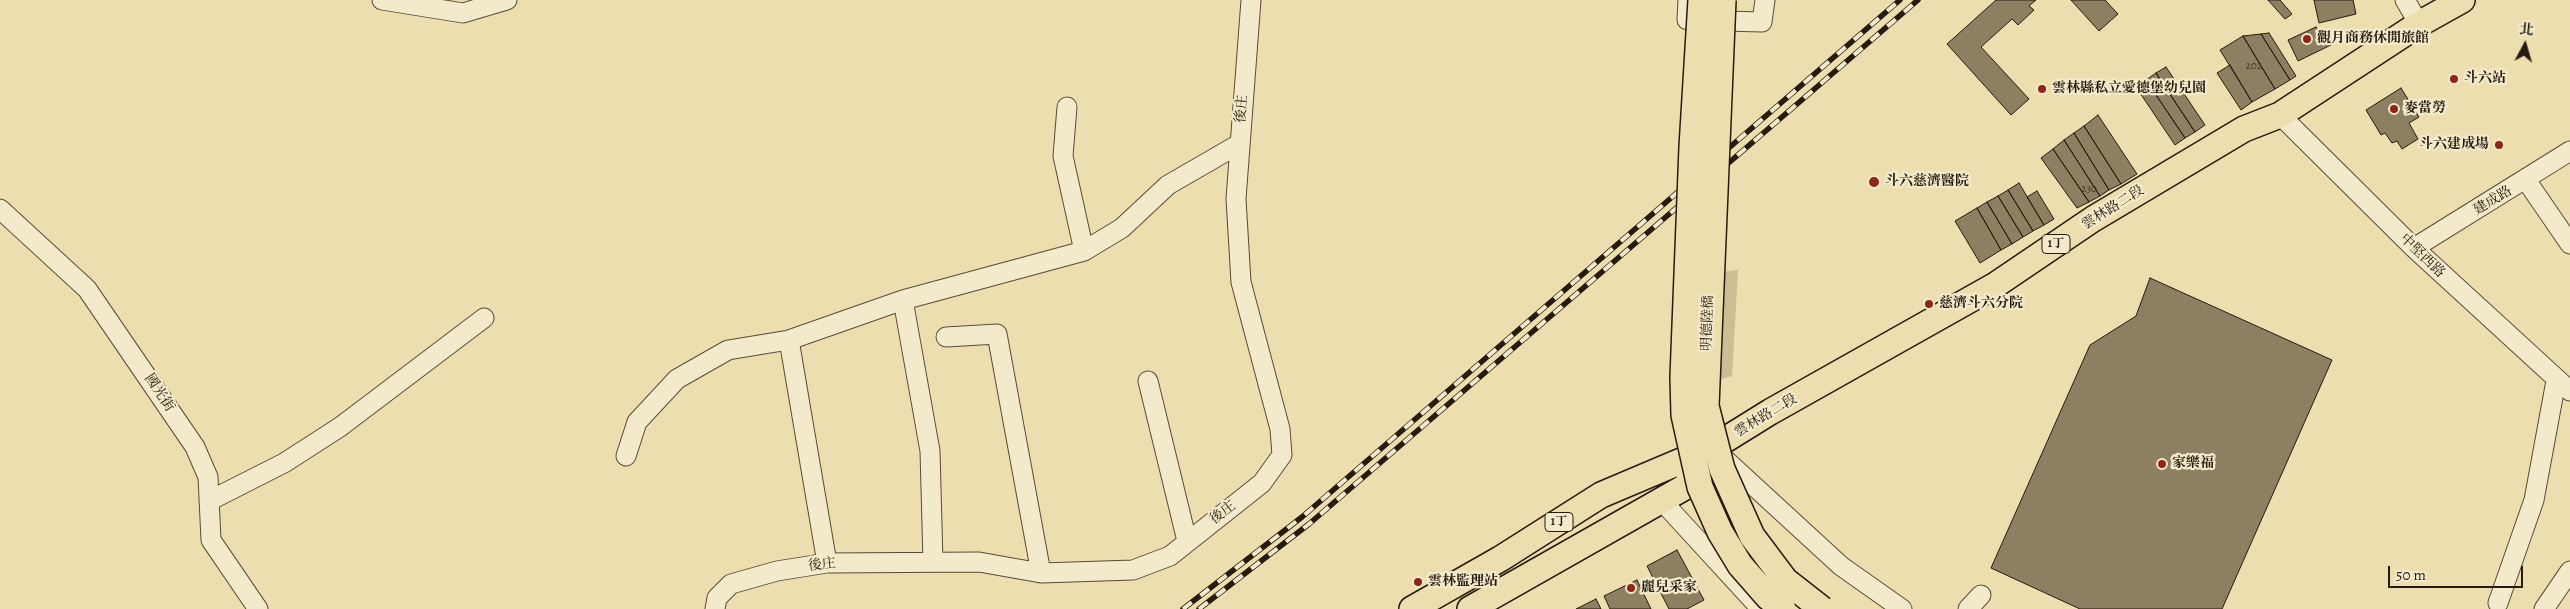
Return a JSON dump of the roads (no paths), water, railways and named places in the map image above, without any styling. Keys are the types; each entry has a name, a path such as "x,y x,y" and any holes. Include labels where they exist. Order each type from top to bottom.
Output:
{"main road":[{"name":"明德陸橋","path":"1701,0 1692,148 1683,377 1684,415 1700,488 1720,532 1740,565 1768,597 1783,609"},
{"name":"明德陸橋","path":"1723,0 1706,406 1722,469 1752,536 1786,580 1822,609"},
{"name":"雲林路二段","path":"1428,605 1601,494 1712,448 1770,412 1994,286 2093,219 2244,129 2280,115 2419,24 2462,0"},
{"name":"雲林路二段","path":"1470,609 1685,487 1712,448"}],"street":[{"path":"382,0 463,13 507,0"},
{"name":"後庄","path":"714,609 717,598 731,584 776,571 827,563 979,562 1041,573 1133,570 1170,556 1262,484 1282,455 1280,429 1241,282 1236,199 1251,0"},
{"path":"1688,0 1687,20 1762,22 1764,0"},
{"path":"2405,0 2419,24"},
{"path":"1067,107 1063,156 1084,250"},
{"name":"中堅西路","path":"2280,115 2414,248 2563,386"},
{"path":"626,456 637,422 677,379 728,350 789,340 903,300 1084,250 1122,228 1168,186 1239,144"},
{"name":"建成路","path":"2414,248 2570,151"},
{"path":"2526,180 2570,244"},
{"name":"國光街","path":"0,209 87,289 195,447 208,477 211,540 258,609"},
{"path":"903,300 930,451 933,562"},
{"path":"209,501 284,463 340,427 484,318"},
{"path":"946,336 997,334 1041,573"},
{"path":"789,340 827,563"},
{"path":"1148,381 1187,541"},
{"path":"2498,603 2534,500 2563,386"},
{"path":"1712,448 1841,566 1902,609"},
{"path":"1661,500 1761,609"},
{"path":"2544,609 2570,571"},
{"path":"1968,609 1981,595"}],"railway":[{"path":"1183,609 1302,517 1900,0"},
{"path":"1199,609 1309,524 1918,0"}],"place":[{"name":"觀月商務休閒旅館","path":"2307,39"},
{"name":"斗六站","path":"2454,79"},
{"name":"雲林縣私立愛德堡幼兒園","path":"2042,89"},
{"name":"麥當勞","path":"2394,109"},
{"name":"斗六建成場","path":"2499,145"},
{"name":"斗六慈濟醫院","path":"1874,182"},
{"name":"慈濟斗六分院","path":"1929,304"},
{"name":"家樂福","path":"2162,464"},
{"name":"雲林監理站","path":"1418,582"},
{"name":"麗兒采家","path":"1631,588"}]}
